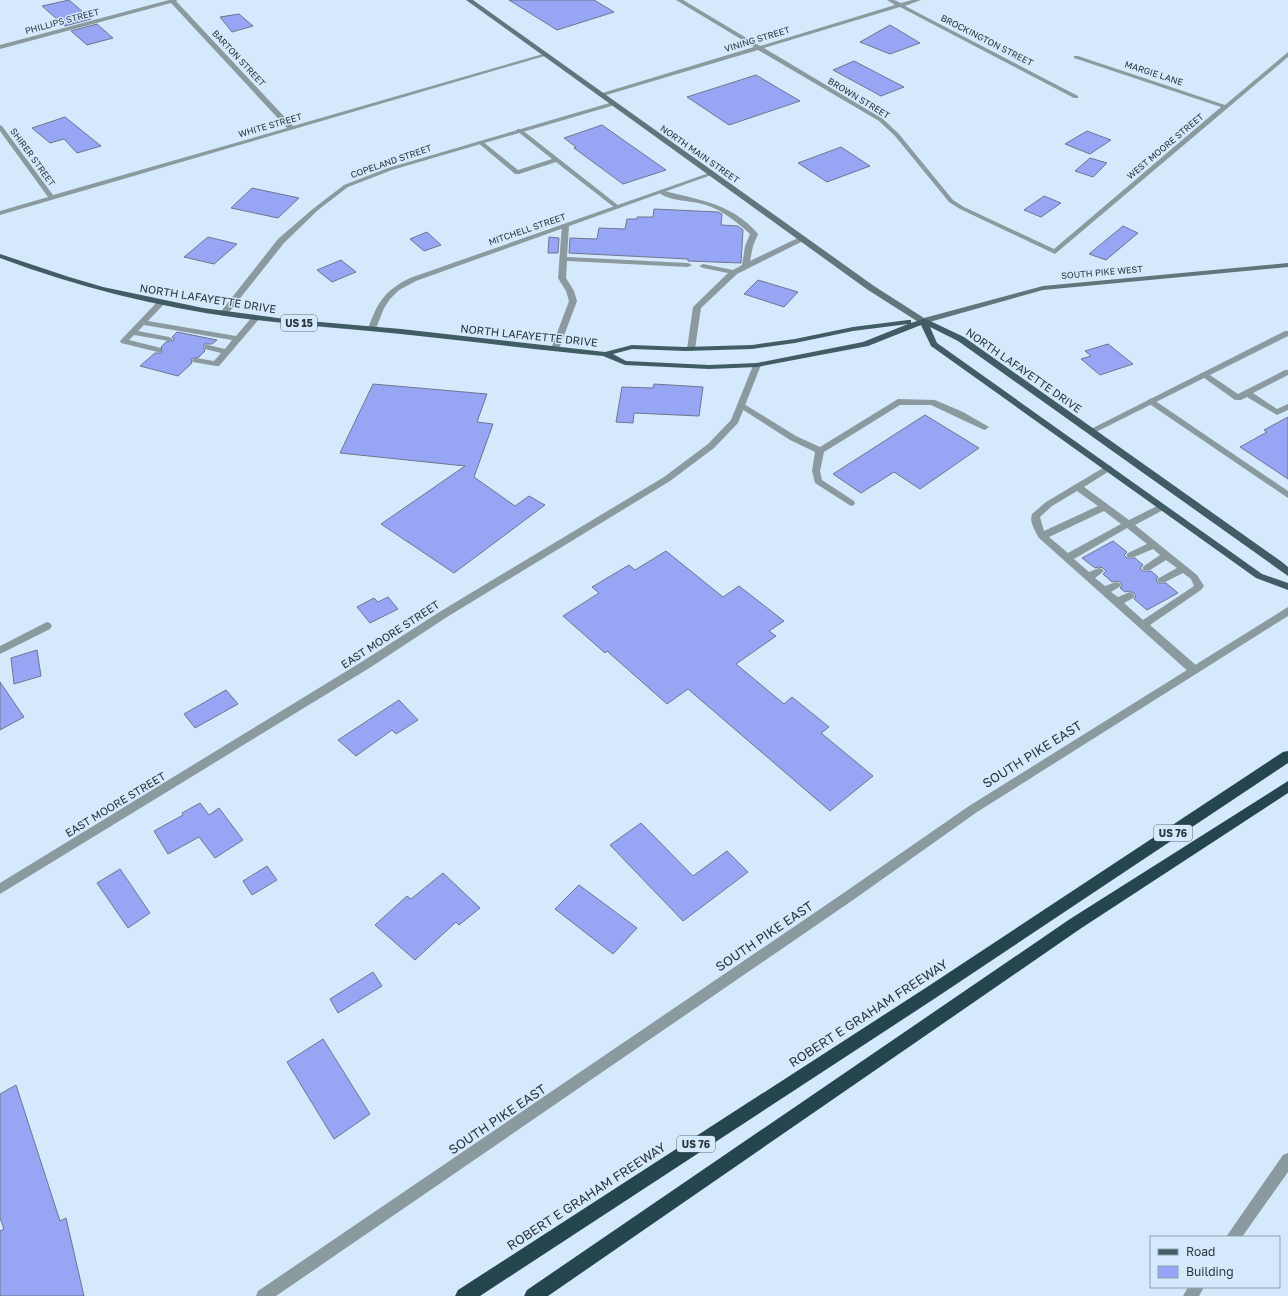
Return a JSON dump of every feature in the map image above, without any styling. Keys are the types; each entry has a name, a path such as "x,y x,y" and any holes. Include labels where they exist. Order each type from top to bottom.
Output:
{"highway":[{"name":"ROBERT E GRAHAM FREEWAY","path":"464,1296 929,994 1288,756"},
{"name":"US 76","path":"533,1296 1075,924 1288,786"}],"main road":[{"name":"NORTH MAIN STREET","path":"469,0 871,288 923,321"},
{"name":"NORTH LAFAYETTE DRIVE","path":"0,256 74,283 162,303 223,314 316,325 372,329 555,350 605,354 625,363 709,367 756,365 865,344 923,321 961,339 1279,564 1288,573"},
{"name":"SOUTH PIKE WEST","path":"923,321 1043,288 1288,265"},
{"path":"605,354 632,347 692,349 752,347 795,341 853,329 923,321 934,344 1259,576 1288,587"}],"street":[{"name":"PHILLIPS STREET","path":"0,47 174,0"},
{"name":"BARTON STREET","path":"174,0 290,128"},
{"name":"BROWN STREET","path":"679,0 869,113 888,126 951,201 962,208 1055,252"},
{"name":"BROCKINGTON STREET","path":"890,0 1076,97"},
{"name":"VINING STREET","path":"601,95 918,0"},
{"name":"WEST MOORE STREET","path":"1055,252 1163,158 1288,54"},
{"name":"WHITE STREET","path":"0,213 545,55"},
{"name":"MARGIE LANE","path":"1076,57 1226,107"},
{"name":"COPELAND STREET","path":"223,314 281,241 346,186 390,169 519,130 614,104"},
{"name":"SHIRER STREET","path":"0,127 51,197"},
{"path":"519,130 617,208"},
{"path":"480,142 517,173 557,160"},
{"name":"MITCHELL STREET","path":"372,329 381,306 387,297 414,279 711,174"},
{"path":"662,192 668,196 709,203 745,225 754,234 749,246 746,266"},
{"path":"555,350 573,301 570,291 562,278 565,226"},
{"path":"692,349 697,307 734,272 803,239"},
{"path":"564,259 688,265"},
{"path":"703,266 734,272"},
{"path":"158,350 124,341 162,303"},
{"path":"196,360 216,364 256,318"},
{"path":"143,322 237,339"},
{"path":"132,332 169,339"},
{"path":"1091,431 1288,333"},
{"path":"208,347 226,352"},
{"name":"EAST MOORE STREET","path":"0,888 367,664 444,614 667,479 711,446 735,421 756,365"},
{"path":"1204,375 1238,398 1288,372"},
{"path":"1247,393 1276,412 1288,406"},
{"path":"1151,401 1288,495"},
{"path":"851,503 818,481 816,471 820,451 898,402 932,402 985,427"},
{"path":"741,406 793,438 820,451"},
{"path":"1108,468 1049,504 1035,516 1036,523 1042,536 1194,670"},
{"path":"1078,486 1194,577 1199,586 1143,625"},
{"path":"1042,536 1104,507"},
{"path":"1067,558 1162,507"},
{"path":"1131,555 1154,545"},
{"path":"1147,568 1167,556"},
{"path":"1162,580 1184,569"},
{"path":"1089,577 1099,571"},
{"path":"1104,591 1116,585"},
{"path":"1117,602 1130,596"},
{"name":"SOUTH PIKE EAST","path":"263,1296 973,809 1288,611"},
{"path":"0,650 47,626"},
{"path":"1234,1236 1288,1160"},
{"path":"1190,1296 1196,1288"}],"building":[{"path":"69,0 91,19 65,26 42,6"},
{"path":"509,0 594,0 614,12 557,30"},
{"path":"239,14 253,26 232,32 220,17"},
{"path":"97,24 113,38 87,45 71,31"},
{"path":"890,25 920,43 890,54 860,42"},
{"path":"854,61 904,87 881,96 833,70"},
{"path":"756,75 800,101 729,125 687,97"},
{"path":"65,117 101,146 77,153 64,139 50,143 32,128"},
{"path":"602,125 666,170 623,184 574,148 576,147 564,138"},
{"path":"1087,131 1111,140 1090,154 1065,144"},
{"path":"841,147 870,166 827,182 798,163"},
{"path":"1090,158 1107,163 1093,177 1075,171"},
{"path":"252,188 299,198 278,218 231,208"},
{"path":"1044,196 1061,203 1041,217 1024,210"},
{"path":"654,209 718,212 722,214 721,225 738,226 743,230 741,263 569,253 570,238 597,239 599,228 625,229 627,219 637,219 637,217 653,217"},
{"path":"1123,226 1138,233 1106,260 1089,254"},
{"path":"427,232 441,245 424,251 410,239"},
{"path":"208,237 237,244 214,264 184,257"},
{"path":"549,237 559,238 558,253 548,253"},
{"path":"341,260 356,272 332,282 317,270"},
{"path":"758,280 798,292 784,307 744,294"},
{"path":"177,332 217,340 212,344 204,344 205,351 199,357 191,359 192,363 178,376 140,366 155,353 162,353 161,347 166,342 174,340 172,337"},
{"path":"1108,344 1133,364 1100,375 1081,359 1091,356 1085,351"},
{"path":"373,384 487,394 477,422 493,424 474,477 515,506 529,496 545,505 454,573 381,524 465,466 340,453"},
{"path":"654,384 703,387 699,416 634,413 633,423 616,422 622,387 653,388"},
{"path":"925,415 979,448 920,489 894,472 861,493 833,474"},
{"path":"1288,417 1288,479 1240,447 1267,432 1264,430"},
{"path":"1113,541 1127,552 1124,555 1127,558 1135,558 1143,565 1140,568 1143,571 1151,571 1158,577 1156,580 1158,583 1166,583 1178,593 1147,610 1134,599 1136,596 1134,593 1129,591 1125,592 1120,588 1122,585 1120,582 1112,582 1103,574 1106,571 1103,568 1095,568 1082,558"},
{"path":"666,551 723,597 739,586 784,621 769,631 776,636 736,664 784,704 792,697 829,727 821,733 873,776 830,811 688,689 667,704 607,651 605,653 563,616 599,593 592,587 629,565 635,570"},
{"path":"388,597 398,609 370,623 357,607 374,598 378,602"},
{"path":"37,650 41,676 14,684 11,658"},
{"path":"0,682 24,717 0,730"},
{"path":"226,690 238,704 195,728 184,714"},
{"path":"399,700 418,720 396,734 392,730 356,756 338,740"},
{"path":"200,803 209,815 219,808 243,840 215,858 199,837 168,854 154,831 183,815 182,813"},
{"path":"641,823 693,876 727,851 748,872 683,921 610,845"},
{"path":"267,866 277,880 252,895 243,881"},
{"path":"120,869 150,913 128,928 97,883"},
{"path":"443,873 480,908 459,925 456,922 415,960 375,925 407,896 411,899"},
{"path":"579,885 637,928 613,954 555,909"},
{"path":"373,972 382,986 338,1013 330,999"},
{"path":"323,1039 370,1114 334,1139 287,1062"},
{"path":"16,1085 60,1221 66,1218 84,1296 0,1296 0,1231 4,1229 0,1218 0,1094"}]}
